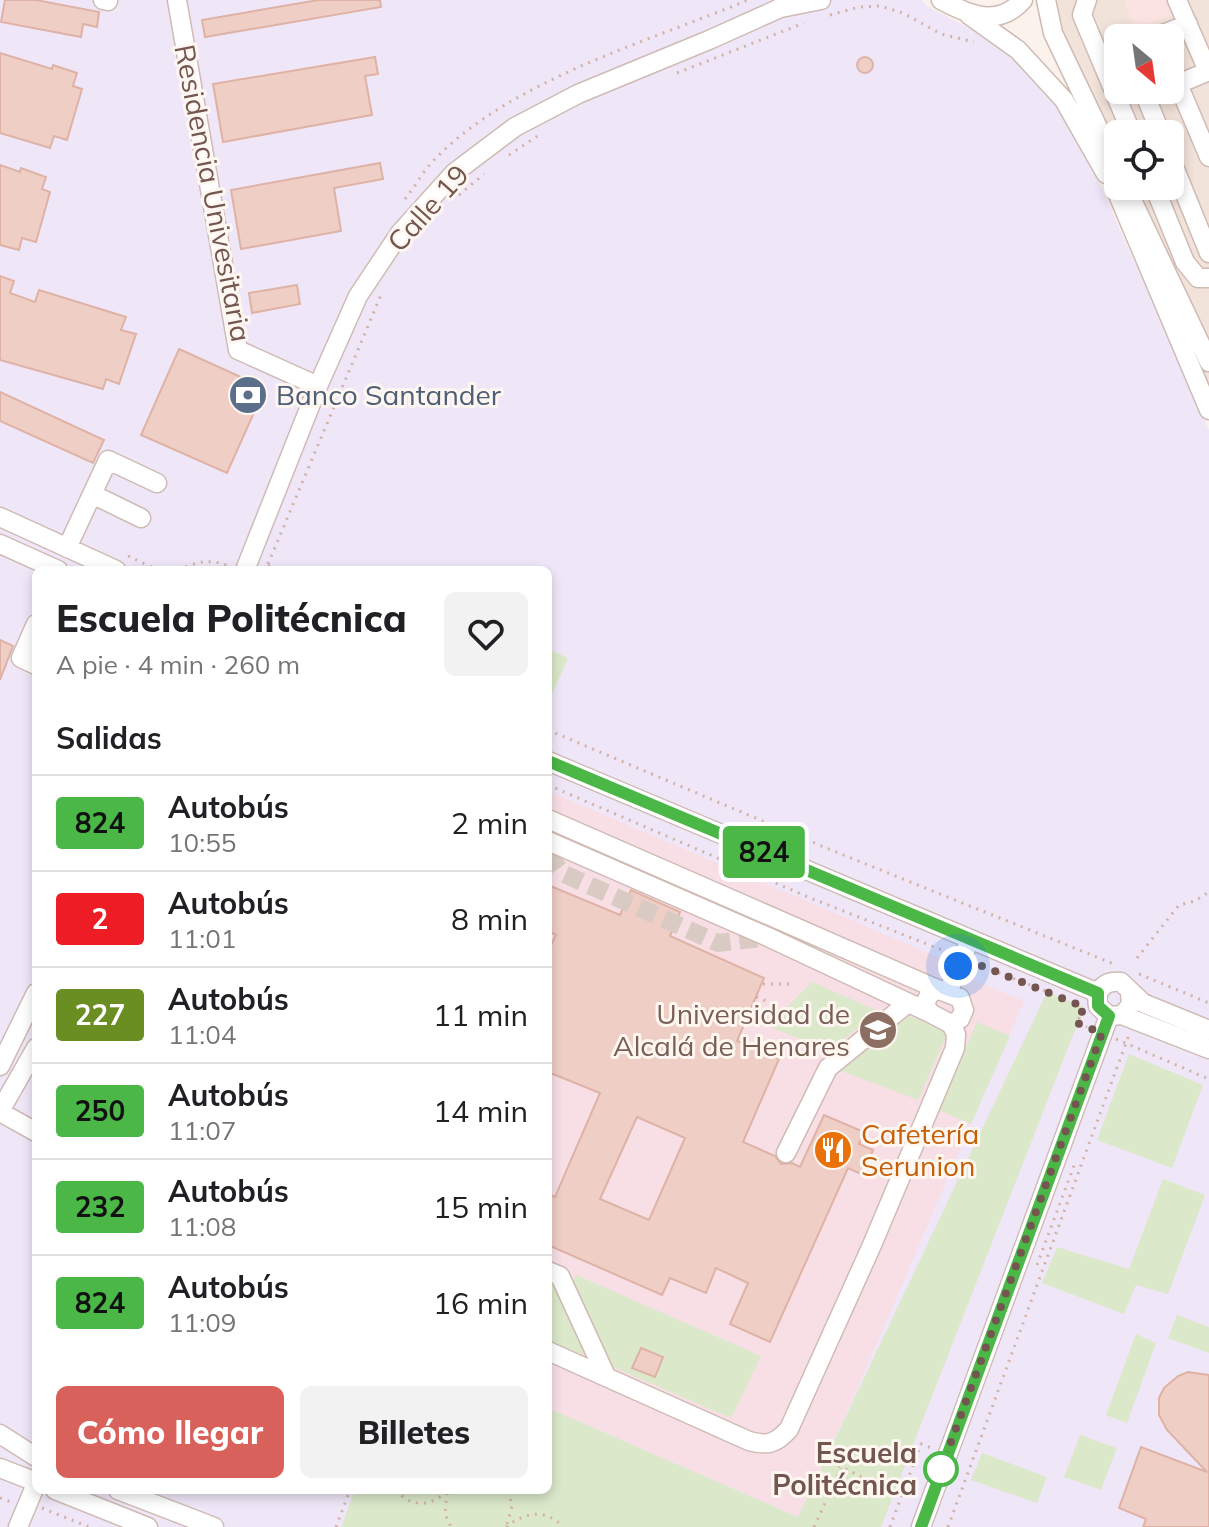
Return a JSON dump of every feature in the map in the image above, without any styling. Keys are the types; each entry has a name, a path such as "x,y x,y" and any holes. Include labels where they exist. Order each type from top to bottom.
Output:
{"street":[{"name":"Residencia Univesitaria","path":"177,0 238,350 318,386"},
{"path":"941,0 969,15 1018,50 1064,100 1104,163"},
{"path":"969,15 992,17 1015,9 1023,0"},
{"path":"1046,0 1053,33 1104,140"},
{"path":"1087,0 1082,15 1104,47"},
{"path":"1177,0 1208,71 1178,84 1209,157"},
{"name":"Calle 19","path":"247,566 318,386 358,296 400,233 454,173 515,127 578,94 784,4 825,8"},
{"path":"1184,26 1188,24"},
{"path":"1184,191 1209,253"},
{"path":"1125,200 1209,410"},
{"path":"1127,200 1202,326 1209,362"},
{"path":"1160,200 1185,262 1198,278 1209,278"},
{"path":"67,548 108,460 157,483"},
{"path":"92,494 141,518"},
{"path":"0,517 107,566"},
{"path":"0,544 49,566"},
{"path":"32,633 21,658 32,663"},
{"path":"552,763 1098,993"},
{"path":"552,821 960,998 964,1010 960,1019 951,1024"},
{"path":"552,843 768,937 930,1013 951,1024 956,1034 955,1048 872,1245 789,1429 779,1441 765,1445 749,1441 552,1353"},
{"path":"930,1013 925,1004 929,995 942,991 970,939"},
{"path":"921,1527 1123,1013 1121,982 1107,983 1098,993 1098,1006 1123,1013 1209,1030"},
{"path":"1,1063 32,1001"},
{"path":"786,1153 828,1068 908,1003"},
{"path":"1123,1013 1209,1049"},
{"path":"32,1055 0,1112 32,1130"},
{"path":"552,1273 560,1276 606,1376"},
{"path":"0,1434 32,1454"},
{"path":"0,1468 32,1481"},
{"path":"18,1527 32,1493"},
{"path":"65,1494 148,1527"},
{"path":"128,1494 214,1527"}],"path":[{"path":"400,206 433,161 467,132 513,100 565,73 748,0"},
{"path":"825,8 880,6 903,13 941,34 985,46"},
{"path":"678,73 815,19"},
{"path":"508,156 540,135"},
{"path":"451,202 485,173"},
{"path":"268,564 386,284"},
{"path":"188,566 217,561 229,566"},
{"path":"552,732 831,850 1124,968"},
{"path":"552,787 808,897 1059,997"},
{"path":"1137,958 1179,905 1195,901 1209,892"},
{"path":"1138,974 1209,1003"},
{"path":"1084,1007 1077,1023 1123,1013 1153,980"},
{"path":"763,984 790,984"},
{"path":"756,997 771,1003"},
{"path":"948,1527 1126,1043 1123,1013"},
{"path":"1123,1013 1126,1043"},
{"path":"1126,1043 1209,1079"},
{"path":"890,1527 921,1444"},
{"path":"824,1458 901,1497"},
{"path":"814,1527 841,1468"},
{"path":"336,1527 348,1494"},
{"path":"399,1494 421,1504 431,1503 443,1494"},
{"path":"448,1494 445,1514 451,1527"},
{"path":"506,1527 512,1506 509,1494"},
{"path":"506,1527 525,1515 536,1513 548,1515 563,1527"}],"shaded area":[{"name":"Universidad de Alcalá de Henares","path":"0,0 922,0 980,34 1029,71 1059,107 1094,171 1104,200 1107,200 1209,430 1209,1527 0,1527"},
{"path":"1046,0 1209,0 1209,410 1120,200 1184,200 1184,120 1104,120 1104,140 1053,33"},
{"path":"1124,0 1171,0 1176,13 1149,24 1133,24"},
{"path":"552,793 971,971 975,981 1024,1001 856,1392 798,1517 552,1410"}],"green space":[{"path":"552,651 568,658 552,695"},
{"path":"812,982 878,1011 829,1051 768,1026"},
{"path":"1047,992 1084,1007 881,1527 341,1527 353,1494 552,1494 552,1410 798,1517"},
{"path":"909,1016 948,1032 918,1100 841,1071"},
{"path":"977,1022 1010,1036 971,1124 939,1110"},
{"path":"1129,1054 1203,1085 1172,1168 1097,1140"},
{"path":"1163,1179 1205,1195 1168,1294 1136,1285 1124,1314 1042,1283 1057,1247 1129,1269"},
{"path":"576,1275 761,1356 731,1418 606,1364 572,1283"},
{"path":"552,1279 585,1348 584,1355 552,1342"},
{"path":"1177,1315 1209,1327 1209,1353 1168,1338"},
{"path":"1136,1334 1156,1343 1127,1423 1106,1415"},
{"path":"1080,1435 1117,1448 1101,1490 1064,1477"},
{"path":"982,1453 1047,1477 1037,1503 971,1480"}],"building":[{"path":"5,0 36,0 99,12 97,27 83,24 81,37 1,22"},
{"path":"318,0 380,0 381,7 205,37 202,20"},
{"path":"0,53 52,69 53,65 77,73 73,86 82,89 67,140 54,136 50,148 0,133"},
{"path":"375,57 378,74 365,76 372,115 223,142 213,84"},
{"path":"862,57 868,57 873,65 871,71 862,73 857,68 857,62"},
{"path":"380,163 383,179 334,188 341,231 241,249 231,190"},
{"path":"0,165 46,177 42,189 50,192 36,242 22,238 19,250 0,245"},
{"path":"0,276 14,281 10,293 35,302 39,290 126,317 121,330 136,334 119,384 106,379 103,389 0,360"},
{"path":"297,285 300,304 252,313 249,293"},
{"path":"179,349 265,388 227,473 141,435"},
{"path":"0,392 104,440 93,463 0,421"},
{"path":"0,640 13,646 0,680"},
{"path":"552,887 620,915 631,890 680,912 670,936 764,978 737,1041 779,1059 743,1142 775,1156 781,1164 792,1163 800,1167 824,1115 864,1132 859,1144 873,1150 863,1175 848,1168 770,1342 730,1324 748,1283 716,1268 706,1293 670,1278 662,1295 552,1247 552,1196 555,1197 600,1093 552,1074 552,943 556,935 552,933","holes":["637,1117 685,1138 649,1220 600,1199"]},
{"path":"641,1348 663,1357 655,1377 632,1368"},
{"path":"1188,1372 1209,1375 1209,1527 1143,1527 1146,1519 1119,1508 1141,1447 1207,1472 1167,1430 1159,1415 1159,1398 1164,1388"}],"tunnel":[{"path":"552,859 562,873 718,943 768,937"}],"bus line":[{"name":"824","path":"552,763 1098,993 1098,1006 1109,1016 921,1527"}],"place":[{"name":"Banco Santander","path":"248,395"},
{"name":"Universidad de Alcalá de Henares","path":"878,1030"},
{"name":"Cafetería Serunion","path":"833,1150"},
{"name":"Escuela Politécnica","path":"941,1469"}],"route":[{"path":"941,1469 1102,1033 1077,1023 1084,1007 962,958 958,966"}]}
